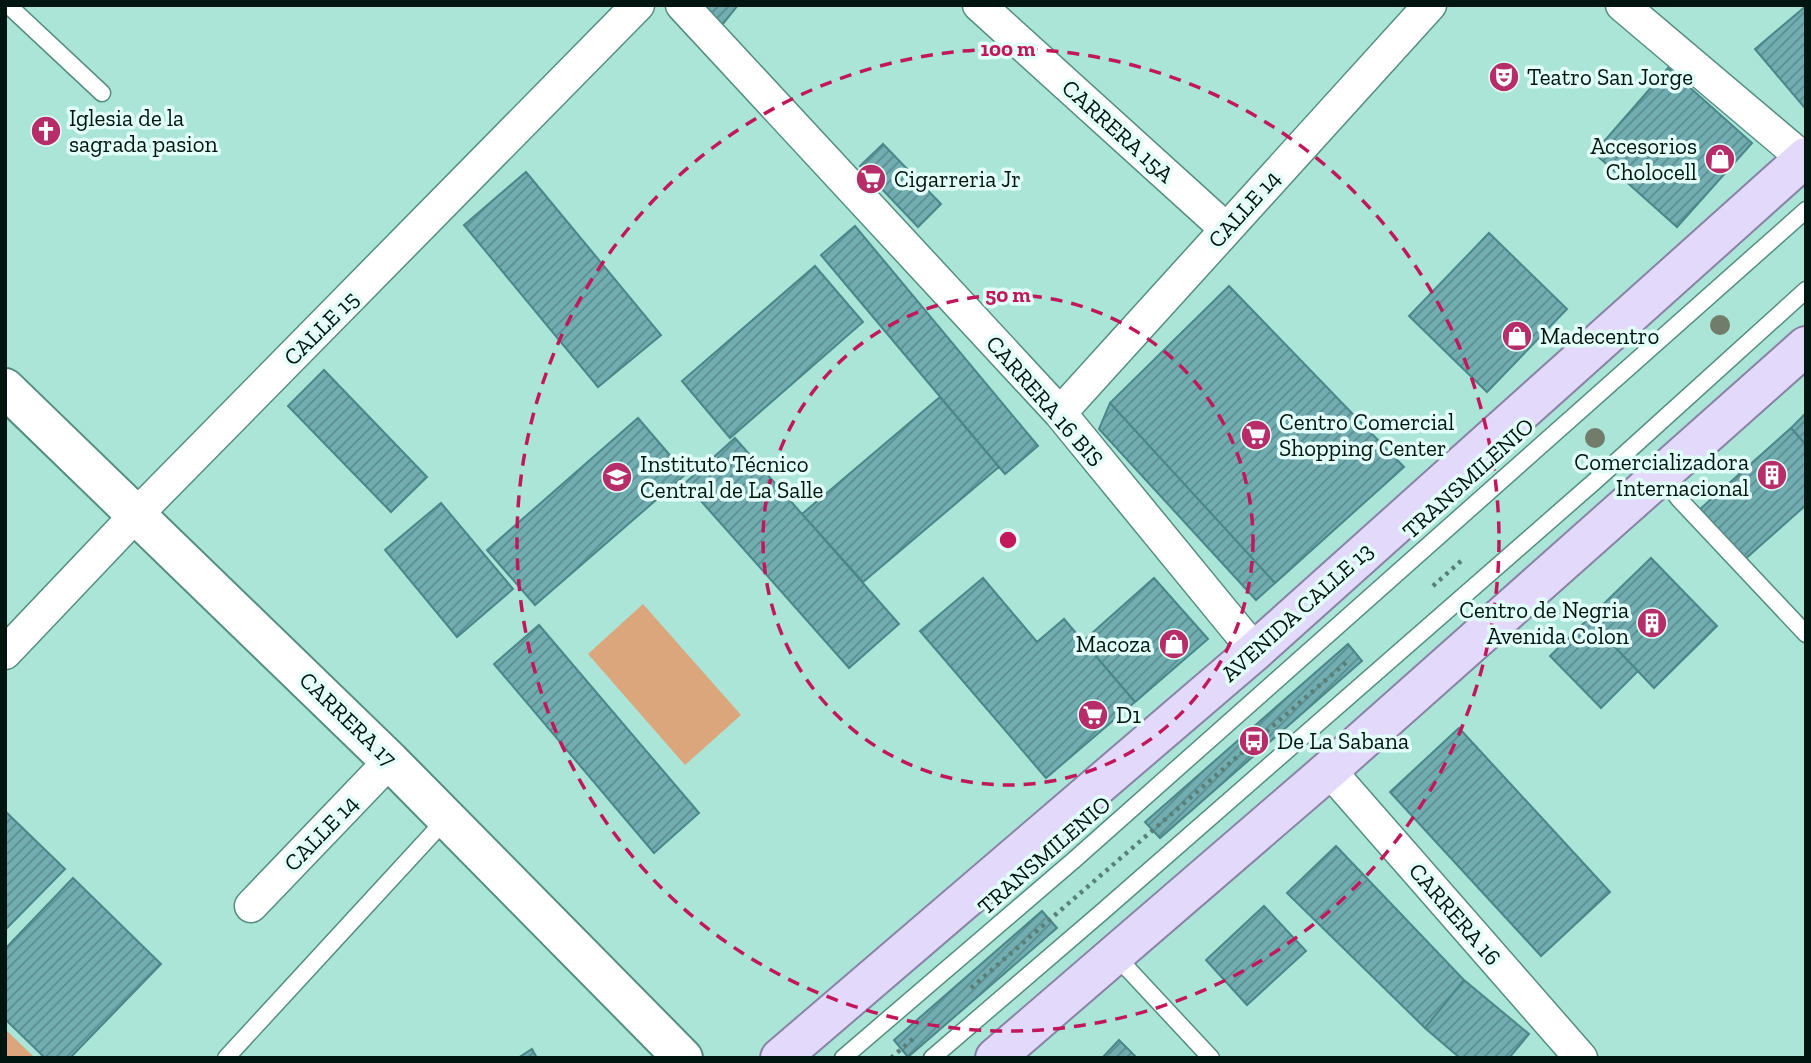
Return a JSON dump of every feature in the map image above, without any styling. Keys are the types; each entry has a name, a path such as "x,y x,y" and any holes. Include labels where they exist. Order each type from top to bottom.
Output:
{"main road":[{"name":"AVENIDA CALLE 13","path":"780,1058 1255,651 1805,158"},
{"path":"995,1058 1328,770 1806,346"}],"street":[{"name":"CALLE 15","path":"5,653 137,514 638,5"},
{"name":"CARRERA 16 BIS","path":"681,5 1059,413 1255,651"},
{"name":"CALLE 14","path":"1059,413 1430,5"},
{"path":"1622,5 1805,158"},
{"name":"CARRERA 15A","path":"984,7 1226,229"},
{"name":"CARRERA 17","path":"5,388 390,761 683,1058"},
{"name":"CALLE 14","path":"251,905 390,761"},
{"name":"CARRERA 16","path":"1328,770 1581,1058"}],"lane":[{"path":"8,5 102,93"},
{"name":"TRANSMILENIO","path":"843,1058 1073,860 1806,210"},
{"path":"932,1058 1564,508 1806,290"},
{"path":"1661,475 1679,499 1806,634"},
{"path":"226,1058 447,818"},
{"path":"1115,955 1211,1058"}],"path":[{"path":"1423,595 1461,561"},
{"path":"971,989 1356,654"},
{"path":"891,1058 921,1032"}],"shaded area":[{"path":"643,604 741,715 685,765 588,654"},
{"path":"5,1029 35,1058 5,1058"}],"building":[{"path":"705,5 738,5 722,25 706,12"},
{"path":"1806,6 1806,106 1804,107 1755,49"},
{"path":"1668,68 1752,143 1677,227 1594,153"},
{"path":"883,144 941,204 918,227 860,166"},
{"path":"526,172 661,335 598,387 464,225"},
{"path":"855,226 1038,446 1005,474 821,255"},
{"path":"1489,233 1567,309 1487,392 1409,316"},
{"path":"815,266 863,322 730,438 682,381"},
{"name":"Centro Comercial Shopping Center","path":"1229,286 1404,467 1275,583 1110,403"},
{"path":"324,370 427,477 391,512 288,406"},
{"path":"940,397 999,467 863,582 802,514"},
{"path":"1110,403 1275,583 1256,600 1099,429"},
{"path":"1806,413 1806,445 1791,428"},
{"path":"638,418 686,474 535,605 487,550"},
{"name":"Comercializadora Internacional","path":"1791,428 1806,445 1806,505 1744,560 1700,509"},
{"path":"735,438 899,624 849,668 685,483"},
{"path":"441,503 513,589 457,637 385,550"},
{"name":"Centro de Negria Avenida Colon","path":"1651,558 1717,626 1654,688 1588,619"},
{"path":"983,578 1037,642 1064,619 1135,702 1046,778 920,631"},
{"path":"1154,578 1208,639 1135,702 1083,641"},
{"path":"1588,619 1638,671 1601,708 1550,656"},
{"path":"539,625 699,813 654,853 494,664"},
{"name":"De La Sabana","path":"1348,644 1362,661 1160,838 1145,822"},
{"path":"1459,728 1610,892 1541,956 1390,792"},
{"path":"5,811 65,869 5,930"},
{"path":"1336,846 1464,980 1425,1028 1287,893"},
{"path":"73,878 161,964 70,1058 45,1058 5,1019 5,949"},
{"path":"1264,906 1306,951 1247,1005 1206,960"},
{"path":"1042,911 1057,928 908,1057 894,1040"},
{"path":"1464,980 1529,1034 1509,1058 1460,1058 1425,1028"},
{"path":"1119,1040 1137,1058 1102,1058"},
{"path":"532,1049 537,1058 518,1058"}],"place":[{"name":"Teatro San Jorge","path":"1504,77"},
{"name":"Iglesia de la sagrada pasion","path":"46,131"},
{"name":"Accesorios Cholocell","path":"1720,159"},
{"name":"Cigarreria Jr","path":"871,179"},
{"name":"Madecentro","path":"1517,336"},
{"name":"Centro Comercial Shopping Center","path":"1256,435"},
{"name":"Comercializadora Internacional","path":"1772,475"},
{"name":"Instituto Técnico Central de La Salle","path":"617,477"},
{"name":"Centro de Negria Avenida Colon","path":"1652,623"},
{"name":"Macoza","path":"1174,644"},
{"name":"D1","path":"1093,715"},
{"name":"De La Sabana","path":"1254,741"}]}
